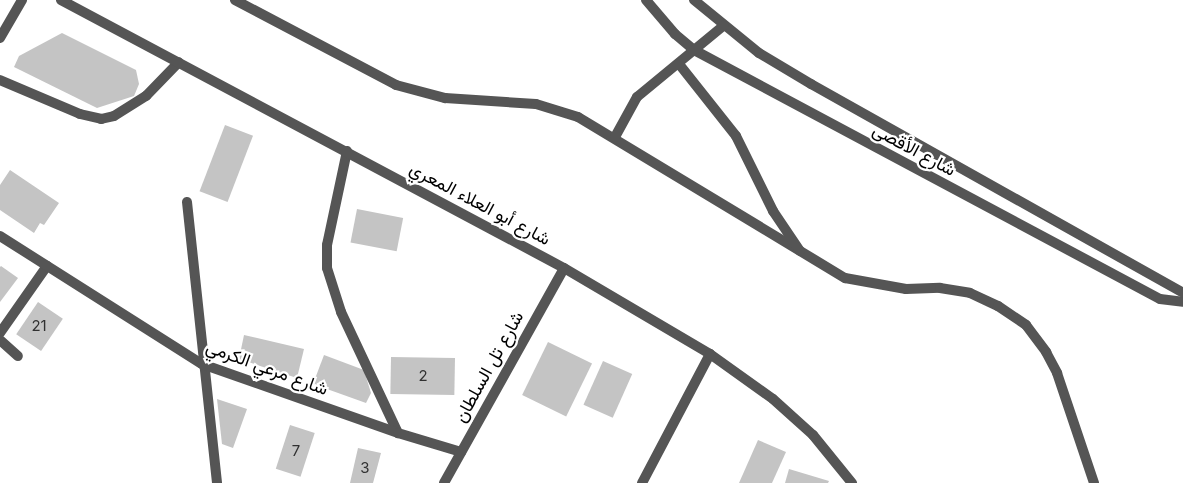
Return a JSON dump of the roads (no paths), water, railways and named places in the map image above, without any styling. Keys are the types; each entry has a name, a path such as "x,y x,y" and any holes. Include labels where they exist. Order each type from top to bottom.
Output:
{"street":[{"path":"0,38 22,0"},
{"name":"شارع أبو العلاء المعري","path":"61,0 348,151 564,268 710,354 773,399 813,435 852,483"},
{"path":"235,0 396,85 452,99 536,104 578,117 614,137 844,278 872,285 970,293 1026,325 1057,373 1094,483"},
{"name":"شارع الأقصى","path":"646,0 675,34 694,50 1160,299 1183,302"},
{"name":"شارع الأقصى","path":"694,0 723,26 811,84 1183,293"},
{"path":"614,137 637,96 679,64 723,26"},
{"path":"0,80 80,114 102,119 114,116 146,96 179,62"},
{"path":"679,64 736,136 772,211 802,254"},
{"path":"348,151 327,245 327,268 341,312 398,434"},
{"path":"187,202 202,364 217,483"},
{"name":"شارع مرعي الكرمي","path":"0,236 202,364 398,434 461,452"},
{"path":"0,333 47,266"},
{"name":"شارع تل السلطان","path":"444,483 564,268"},
{"path":"0,340 18,356"},
{"path":"642,483 710,354"}]}
